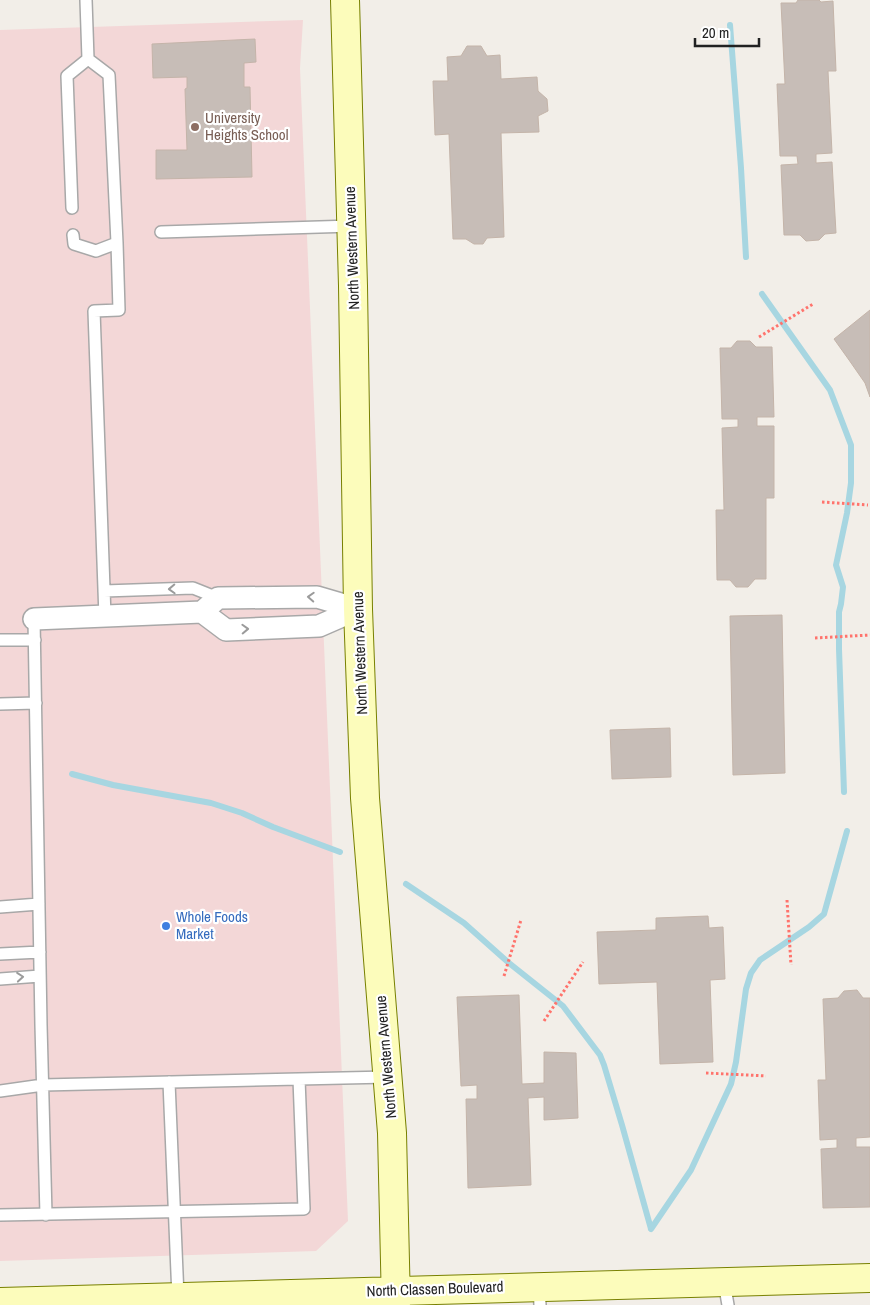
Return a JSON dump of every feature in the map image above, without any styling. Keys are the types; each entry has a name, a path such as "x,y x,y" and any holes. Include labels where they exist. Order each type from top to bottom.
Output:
{"main road":[{"name":"North Western Avenue","path":"345,0 352,226 358,609 365,798 392,1133 396,1298"},
{"name":"North Classen Boulevard","path":"0,1302 178,1297 396,1298 726,1293 870,1278"}],"street":[{"path":"34,629 105,616 202,612 218,598 317,597 358,609"},
{"path":"202,612 226,630 319,626 358,609"}],"lane":[{"path":"86,0 88,58 109,75 119,310 94,311 105,616"},
{"path":"72,208 67,76 88,58"},
{"path":"161,232 352,226"},
{"path":"73,234 74,244 96,251 116,243"},
{"path":"104,591 193,588 218,598"},
{"path":"0,640 34,629 46,1215"},
{"path":"0,704 36,703"},
{"path":"0,906 39,904"},
{"path":"0,954 40,952"},
{"path":"0,979 40,976"},
{"path":"0,1091 42,1085 388,1077"},
{"path":"0,1215 304,1209 299,1079"},
{"path":"169,1082 178,1297"}],"path":[{"path":"759,338 813,304"},
{"path":"822,502 868,505"},
{"path":"815,638 870,635"},
{"path":"788,900 791,965"},
{"path":"504,976 521,920"},
{"path":"544,1021 583,962"},
{"path":"706,1074 766,1076"}],"shaded area":[{"path":"303,20 300,68 348,1221 316,1251 0,1261 0,30"}],"building":[{"path":"798,0 833,1 836,71 828,71 832,153 816,154 816,163 832,162 836,233 825,234 819,240 806,241 800,235 784,235 781,165 798,164 797,156 780,156 777,84 785,84 781,3 796,3"},
{"path":"255,39 256,62 244,63 244,87 250,87 252,177 156,179 156,150 187,150 185,89 187,88 187,77 153,78 152,44"},
{"path":"467,46 481,46 487,56 500,55 501,79 537,77 538,91 547,99 548,111 538,116 539,132 501,133 504,237 487,238 483,244 474,244 466,239 453,239 449,134 435,135 433,81 448,81 447,57 461,56"},
{"path":"870,310 870,397 865,383 834,339"},
{"path":"737,341 750,341 756,347 772,347 774,417 757,417 757,426 774,426 774,498 766,498 766,579 755,579 748,587 736,587 730,580 717,580 716,510 724,510 722,428 738,427 738,419 722,419 720,348 731,348"},
{"path":"782,615 785,773 733,775 730,616"},
{"path":"670,728 671,777 612,779 610,730"},
{"path":"708,916 709,928 723,927 725,979 710,980 713,1062 660,1064 657,982 599,984 597,932 656,930 656,918"},
{"path":"857,990 863,998 870,998 870,1137 856,1138 856,1147 870,1147 870,1207 823,1208 821,1149 837,1148 837,1139 820,1140 818,1080 826,1080 823,999 838,998 844,991"},
{"path":"519,995 522,1084 544,1083 544,1052 576,1053 578,1118 544,1120 544,1097 528,1098 531,1185 468,1188 466,1099 477,1099 477,1085 461,1086 457,997"}],"waterway":[{"path":"730,25 746,257"},
{"path":"762,294 830,390 851,445 851,483 836,565 843,587 839,612 839,649 844,792"},
{"path":"72,774 113,785 211,803 242,813 273,827 340,852"},
{"path":"651,1229 691,1170 731,1084 736,1062 746,989 751,973 760,960 809,927 824,914 847,831"},
{"path":"406,884 464,923 509,963 563,1006 600,1055 651,1229"}],"place":[{"name":"University Heights School","path":"195,127"},
{"name":"Whole Foods Market","path":"166,926"}]}
